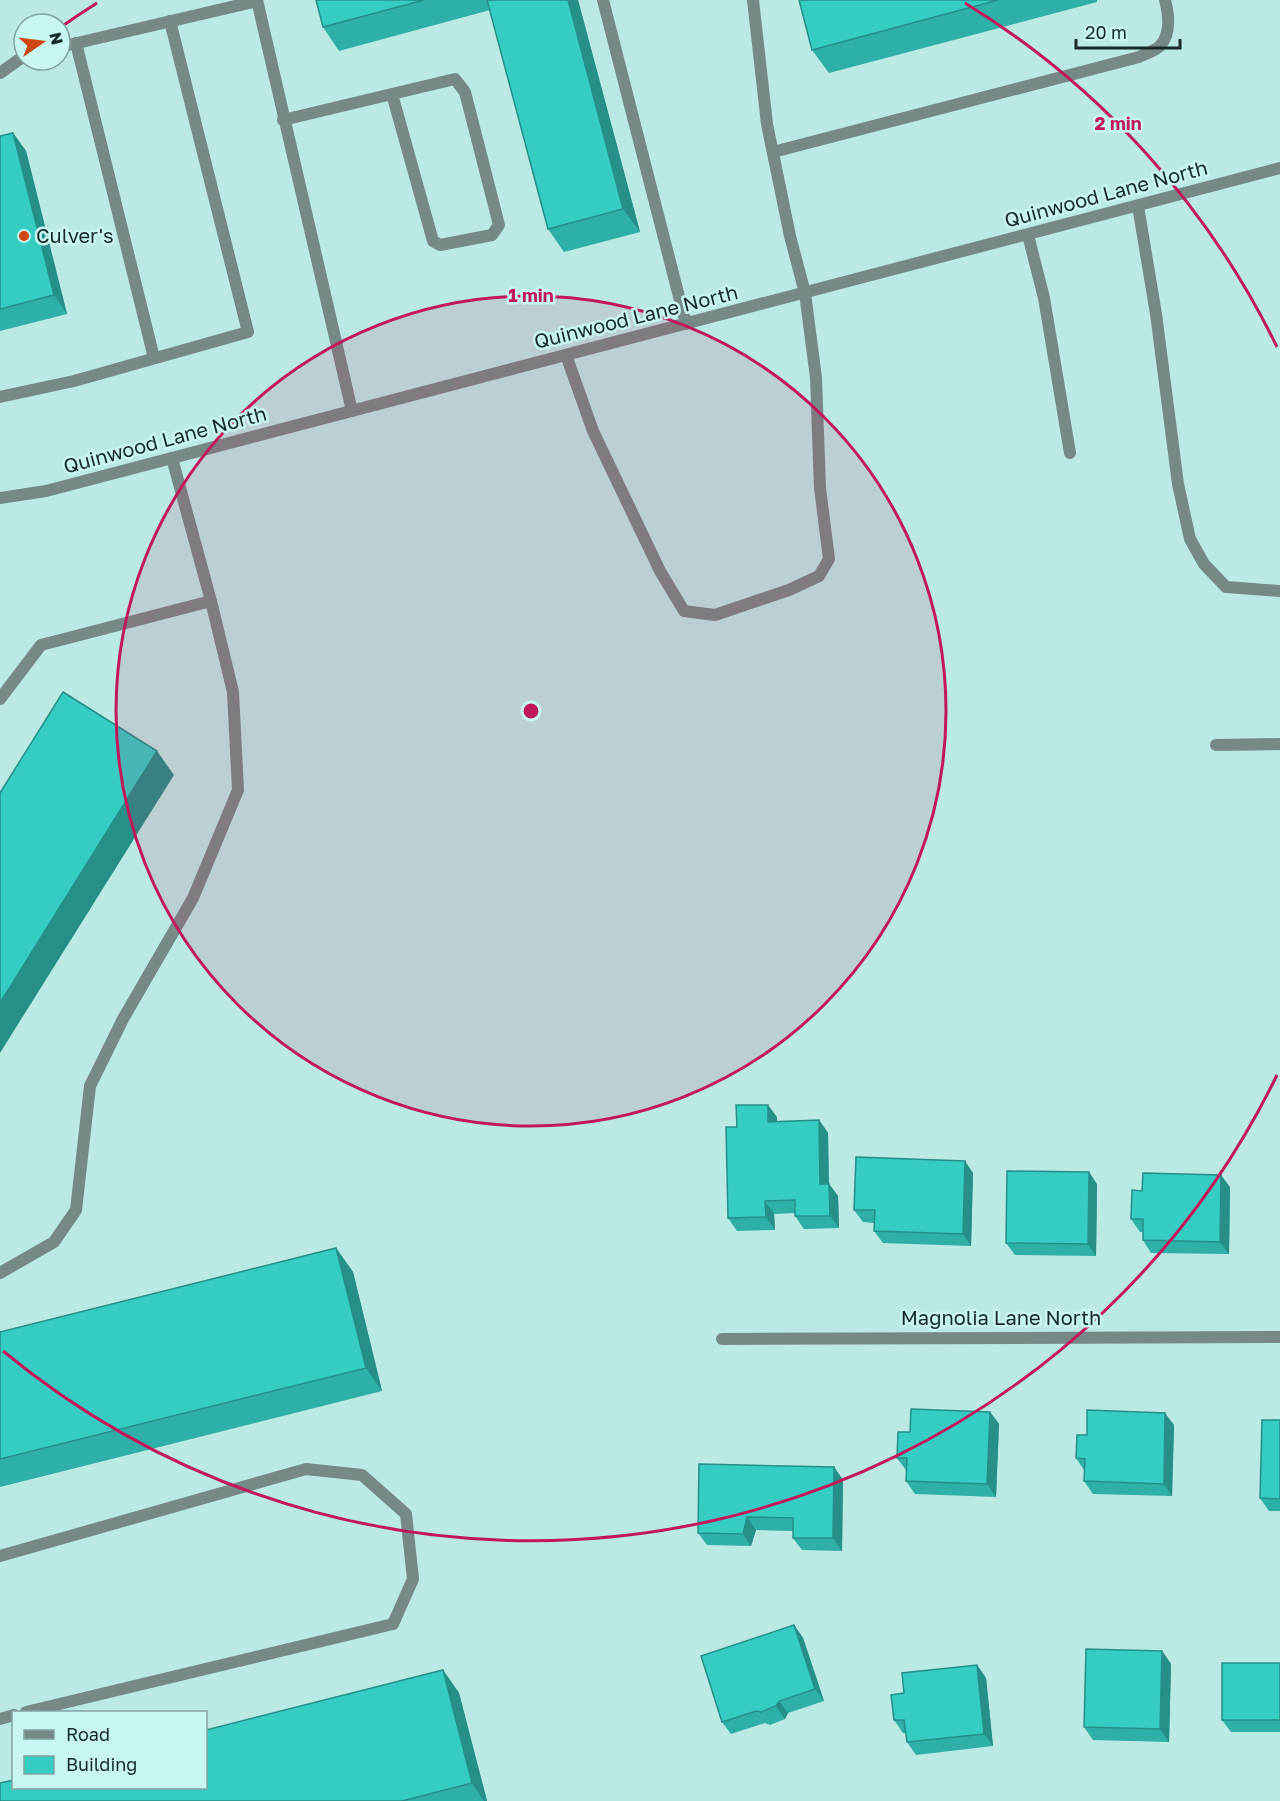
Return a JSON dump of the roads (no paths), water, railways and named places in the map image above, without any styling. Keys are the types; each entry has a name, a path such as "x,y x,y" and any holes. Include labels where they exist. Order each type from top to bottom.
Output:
{"street":[{"path":"72,45 257,0 352,411"},
{"path":"603,0 686,324"},
{"path":"566,355 593,431 660,571 684,610 715,615 789,590 819,576 829,559 820,488 816,378 805,293 767,124 753,0"},
{"path":"773,152 1139,57 1159,47 1168,31 1168,11 1165,0"},
{"path":"0,397 74,381 248,332 170,21"},
{"path":"76,44 154,358"},
{"path":"283,120 392,94 455,80 465,92 499,225 492,235 440,245 432,241 392,94"},
{"name":"Quinwood Lane North","path":"0,498 46,491 1280,168"},
{"path":"1138,206 1156,314 1178,484 1190,539 1204,564 1226,587 1280,591"},
{"path":"1029,235 1044,298 1070,453"},
{"path":"0,1274 54,1242 76,1210 90,1086 123,1019 193,898 238,790 234,692 172,458"},
{"path":"0,699 41,645 211,601"},
{"path":"1216,745 1280,744"},
{"name":"Magnolia Lane North","path":"722,1339 1280,1336"},
{"path":"0,1556 306,1469 362,1475 406,1514 413,1579 393,1624 34,1711"}],"place":[{"name":"Culver's","path":"24,236"}]}
